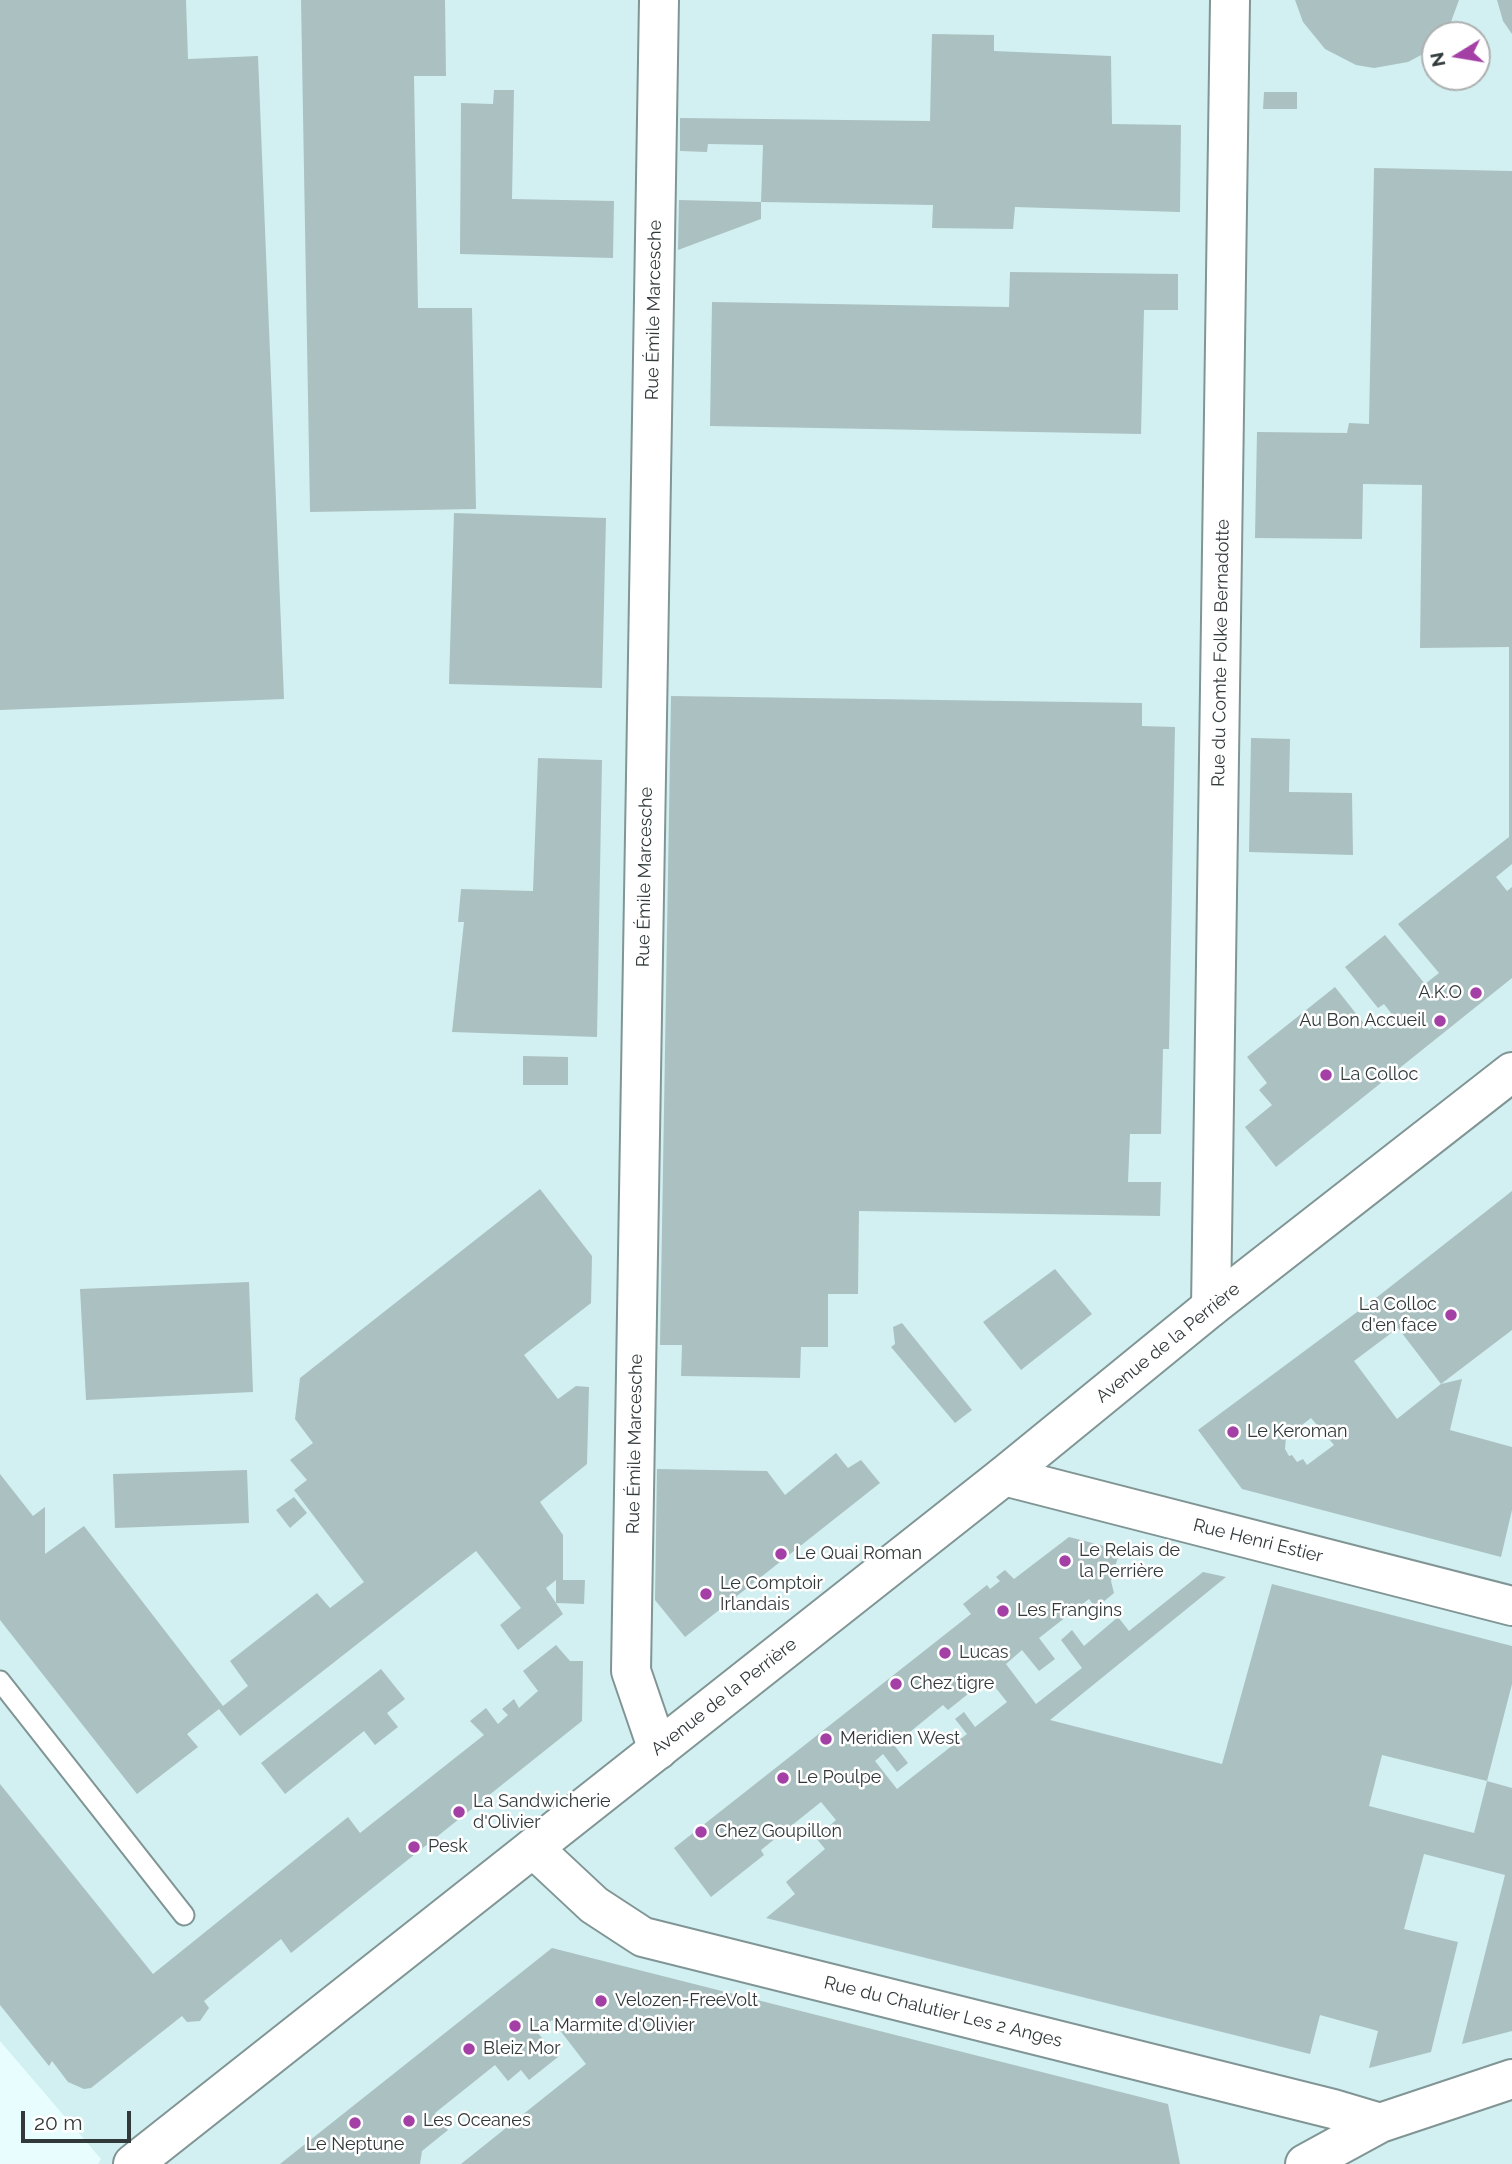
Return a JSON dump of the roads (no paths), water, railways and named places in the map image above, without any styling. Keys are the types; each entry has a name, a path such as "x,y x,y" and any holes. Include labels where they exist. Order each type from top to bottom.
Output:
{"street":[{"name":"Rue Émile Marcesche","path":"658,1750 631,1671 659,0"},
{"name":"Rue du Comte Folke Bernadotte","path":"1211,1307 1230,0"},
{"name":"Avenue de la Perrière","path":"134,2164 1004,1476 1211,1307 1512,1072"},
{"name":"Rue Henri Estier","path":"1004,1476 1512,1606"},
{"name":"Rue du Chalutier Les 2 Anges","path":"533,1848 594,1905 643,1937 1319,2105 1380,2123"},
{"path":"1305,2164 1380,2123 1512,2079"}],"lane":[{"path":"0,1681 184,1915"}],"place":[{"name":"A.K.O","path":"1476,993"},
{"name":"Au Bon Accueil","path":"1440,1021"},
{"name":"La Colloc","path":"1326,1075"},
{"name":"La Colloc d'en face","path":"1451,1315"},
{"name":"Le Keroman","path":"1233,1432"},
{"name":"Le Quai Roman","path":"781,1554"},
{"name":"Le Relais de la Perrière","path":"1065,1561"},
{"name":"Le Comptoir Irlandais","path":"706,1594"},
{"name":"Les Frangins","path":"1003,1611"},
{"name":"Lucas","path":"945,1653"},
{"name":"Chez tigre","path":"896,1684"},
{"name":"Meridien West","path":"826,1739"},
{"name":"Le Poulpe","path":"783,1778"},
{"name":"La Sandwicherie d'Olivier","path":"459,1812"},
{"name":"Chez Goupillon","path":"701,1832"},
{"name":"Pesk","path":"414,1847"},
{"name":"Velozen-FreeVolt","path":"601,2001"},
{"name":"La Marmite d'Olivier","path":"515,2026"},
{"name":"Bleiz Mor","path":"469,2049"},
{"name":"Les Oceanes","path":"409,2121"},
{"name":"Le Neptune","path":"355,2123"}]}
